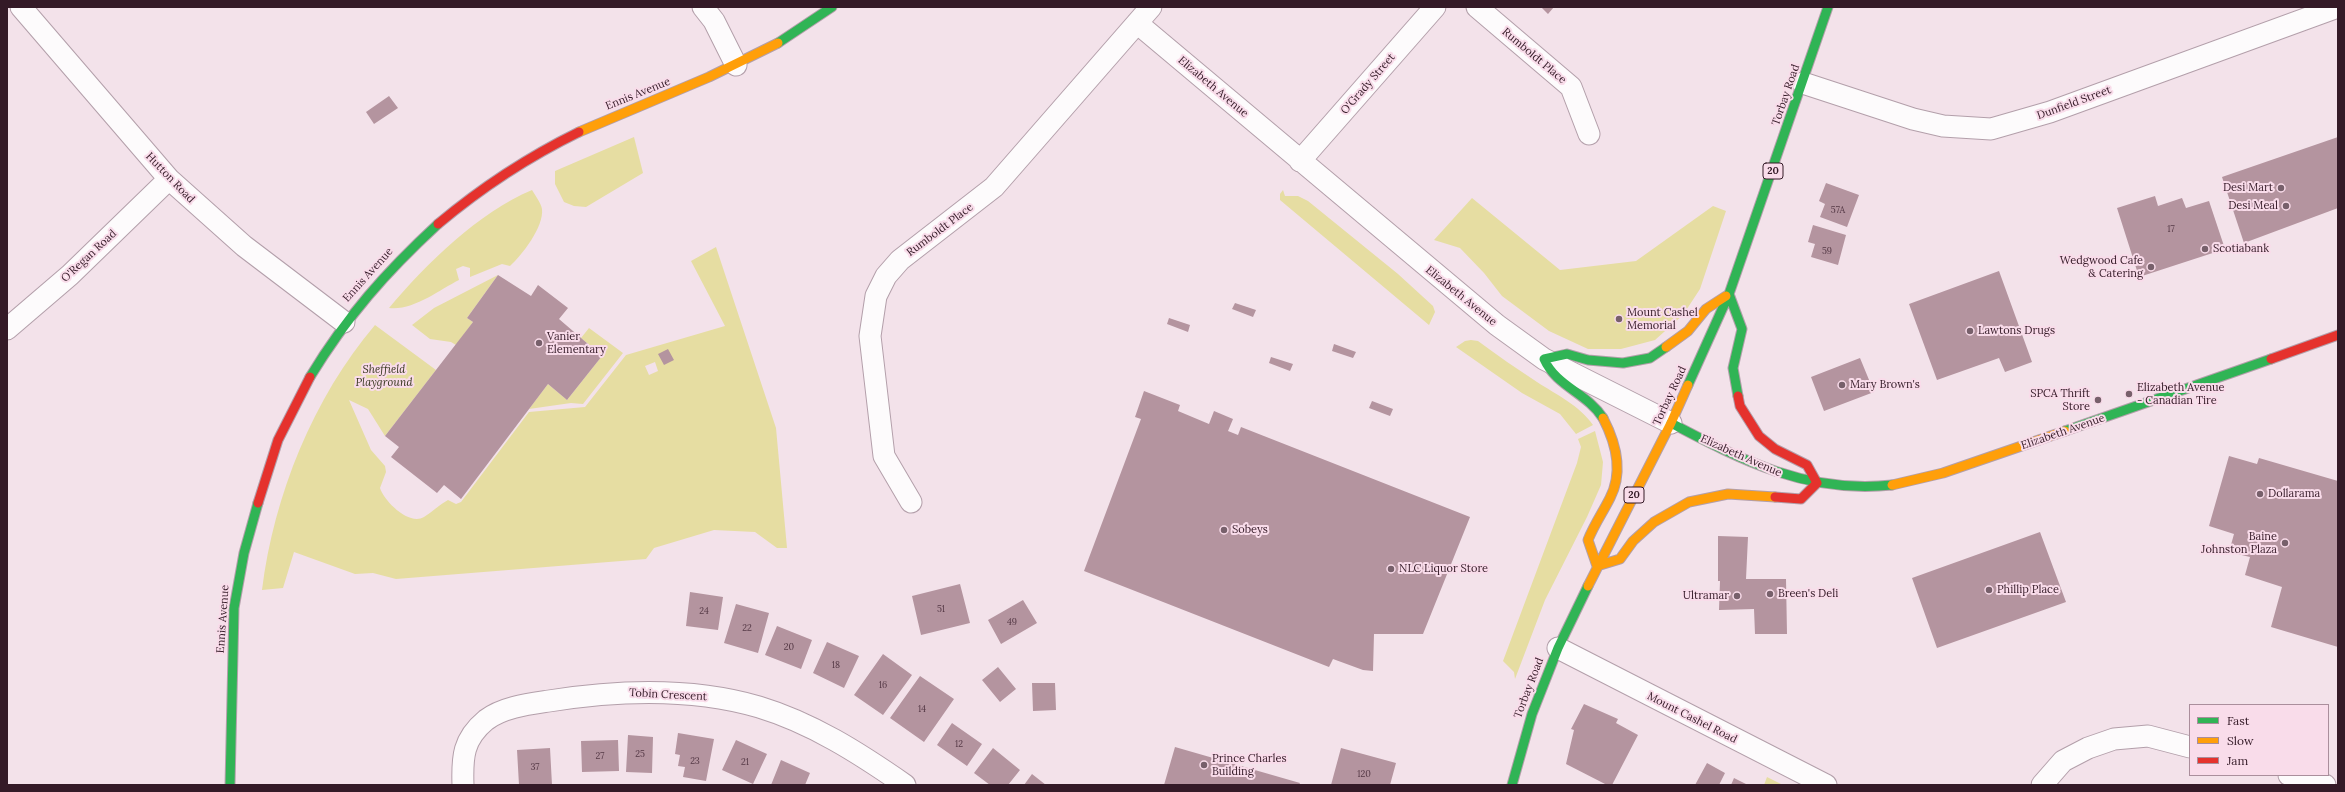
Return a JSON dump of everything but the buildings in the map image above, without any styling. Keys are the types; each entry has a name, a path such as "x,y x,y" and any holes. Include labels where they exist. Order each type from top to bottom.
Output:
{"main road":[{"name":"Ennis Avenue","path":"230,785 235,592 249,530 278,442 317,364 344,322 387,271 436,222 484,187 530,157 579,131 736,64 804,28 832,7"},
{"name":"Torbay Road","path":"1512,785 1532,714 1558,648 1597,566 1671,423 1729,294 1828,7"},
{"path":"1729,294 1742,329 1736,348 1733,368 1740,406 1759,436 1775,449 1808,465 1817,483 1801,499 1728,494 1689,502 1654,522 1633,542 1620,559 1597,566 1588,540 1616,484 1616,454 1609,430 1591,402 1552,375 1544,359 1567,354 1588,360 1623,363 1650,358 1688,331 1698,321 1706,309 1729,294"},
{"name":"Elizabeth Avenue","path":"1671,423 1716,448 1786,476 1817,483 1863,488 1905,483 1929,477 2081,427 2338,335"}],"street":[{"name":"Hutton Road","path":"21,7 169,180 244,246 344,322"},
{"path":"703,7 714,21 736,64"},
{"name":"Rumboldt Place","path":"911,502 884,456 870,336 876,296 886,276 900,260 994,187 1151,7"},
{"name":"O'Grady Street","path":"1300,161 1435,7"},
{"name":"Rumboldt Place","path":"1477,7 1571,87 1588,134"},
{"name":"Dunfield Street","path":"1803,83 1913,119 1943,126 1991,128 2050,112 2338,7"},
{"name":"Elizabeth Avenue","path":"1137,23 1469,303 1544,359 1671,423"},
{"name":"O'Regan Road","path":"7,329 70,275 169,180"},
{"name":"Mount Cashel Road","path":"1558,648 1826,785"},
{"name":"Tobin Crescent","path":"463,785 462,758 466,745 486,720 502,711 572,697 626,692 681,693 720,698 759,707 795,719 832,738 862,755 905,785"},
{"path":"2042,785 2063,761 2088,748 2114,739 2148,736 2189,747"},
{"path":"2292,776 2324,785"}],"green space":[{"path":"634,137 643,173 586,207 574,206 564,202 555,184 555,171"},
{"path":"532,190 542,209 540,224 526,248 510,266 502,264 470,277 470,268 463,266 456,269 459,280 426,299 407,306 389,308 420,274 454,241 492,212"},
{"path":"1283,190 1285,196 1298,196 1308,201 1398,274 1433,306 1435,312 1429,325 1280,200 1280,194"},
{"path":"1472,198 1560,270 1636,261 1713,206 1726,211 1700,289 1683,315 1655,340 1621,349 1588,349 1549,331 1502,296 1484,273 1460,248 1434,240"},
{"name":"Sheffield Playground","path":"716,247 776,428 787,548 777,548 755,532 714,530 654,548 646,559 396,579 373,573 355,574 294,552 283,588 262,590 276,519 300,449 315,416 333,384 353,353 375,325 436,370 385,436 368,409 349,400 371,450 385,466 386,472 380,488 382,493 398,511 411,518 418,519 424,517 448,500 456,504 461,502 529,412 585,407 626,355 725,326 691,261","holes":["655,362 658,371 649,375 645,366"]},
{"path":"498,275 467,318 473,322 456,345 451,342 430,339 412,325 434,308"},
{"path":"589,328 623,353 583,404 571,403 529,409 548,384 567,400 602,356 581,338"},
{"path":"1465,341 1478,341 1567,401 1581,412 1593,425 1576,434 1560,414 1522,393 1456,347"},
{"path":"1595,431 1603,462 1601,485 1587,517 1545,600 1515,679 1514,672 1503,661 1577,463 1581,447 1578,439"},
{"path":"1767,777 1783,785 1764,785"}],"traffic: fast":[{"path":"778,43 832,7"},
{"path":"1688,385 1729,294 1828,7"},
{"path":"310,377 338,334 368,296 384,277 438,224"},
{"path":"1729,294 1742,329 1733,368 1738,396"},
{"path":"1603,418 1589,402 1556,376 1544,359 1567,354 1588,360 1623,363 1650,358 1666,347"},
{"path":"2065,431 2271,359"},
{"path":"1671,423 1724,450 1777,472 1832,484 1861,486 1892,485"},
{"path":"230,785 234,608 244,553 258,503"},
{"path":"1512,785 1532,714 1558,648 1588,586"}],"traffic: slow":[{"path":"579,132 709,77 778,43"},
{"path":"1666,347 1688,331 1706,309 1726,296"},
{"path":"1588,586 1671,423 1688,385"},
{"path":"1597,566 1588,540 1610,498 1617,478 1617,457 1615,447 1603,418"},
{"path":"1892,485 1943,473 2065,431"},
{"path":"1597,566 1620,559 1633,541 1654,522 1689,502 1728,494 1775,497"}],"traffic: jam":[{"path":"438,224 471,198 506,174 579,132"},
{"path":"2271,359 2338,335"},
{"path":"258,503 278,440 310,377"},
{"path":"1738,396 1740,406 1759,436 1775,449 1807,465 1817,483 1801,499 1775,497"}],"place":[{"name":"Desi Mart","path":"2281,188"},
{"name":"Desi Meal","path":"2286,206"},
{"name":"Scotiabank","path":"2205,249"},
{"name":"Wedgwood Cafe & Catering","path":"2151,267"},
{"name":"Mount Cashel Memorial","path":"1619,319"},
{"name":"Lawtons Drugs","path":"1970,331"},
{"name":"Vanier Elementary","path":"539,343"},
{"name":"Mary Brown's","path":"1842,385"},
{"name":"Elizabeth Avenue - Canadian Tire","path":"2129,394"},
{"name":"SPCA Thrift Store","path":"2098,400"},
{"name":"Dollarama","path":"2260,494"},
{"name":"Sobeys","path":"1224,530"},
{"name":"Baine Johnston Plaza","path":"2285,543"},
{"name":"NLC Liquor Store","path":"1391,569"},
{"name":"Phillip Place","path":"1989,590"},
{"name":"Breen's Deli","path":"1770,594"},
{"name":"Ultramar","path":"1737,596"},
{"name":"Prince Charles Building","path":"1204,765"}]}
